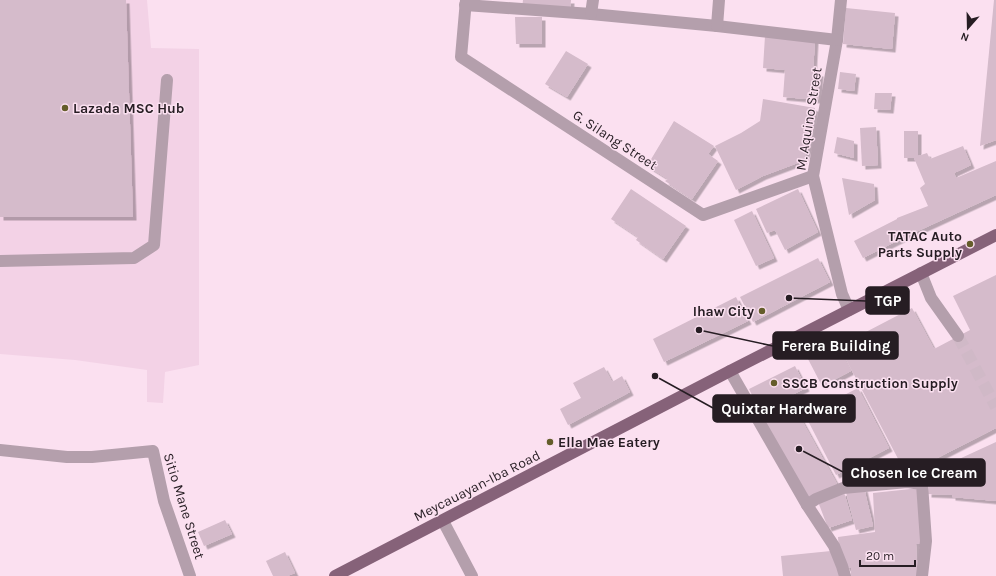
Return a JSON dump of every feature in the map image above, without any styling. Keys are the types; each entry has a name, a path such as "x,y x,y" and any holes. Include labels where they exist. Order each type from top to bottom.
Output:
{"main road":[{"name":"Meycauayan-Iba Road","path":"335,576 996,235"}],"street":[{"path":"591,14 593,0"},
{"path":"717,26 719,0"},
{"name":"M. Aquino Street","path":"841,0 837,40 813,176 842,294 849,310"},
{"path":"466,3 717,26 837,40"},
{"name":"G. Silang Street","path":"466,3 461,57 703,215 813,176"},
{"path":"0,261 134,258 154,245 167,80"},
{"path":"921,273 931,298 958,336"},
{"path":"730,371 806,505 834,546 845,576"},
{"name":"Sitio Mane Street","path":"0,450 67,457 92,457 153,451 164,501 190,576"},
{"path":"806,505 816,499 843,488 907,482 922,484 926,541 922,576"},
{"path":"443,520 472,576"}],"shaded area":[{"path":"0,0 147,0 151,48 199,49 199,365 165,372 163,403 147,402 147,370 75,360 0,354"}],"building":[{"name":"Lazada MSC Hub","path":"0,0 126,0 133,217 0,217"},
{"path":"523,0 571,0 570,12 522,9"},
{"path":"994,0 996,0 996,140 980,146"},
{"path":"846,8 895,13 892,49 843,44"},
{"path":"515,17 542,17 542,44 516,44"},
{"path":"765,36 815,39 813,73 820,73 818,100 783,97 785,70 763,68"},
{"path":"566,51 588,64 567,97 545,84"},
{"path":"840,72 856,74 854,91 838,89"},
{"path":"875,93 892,93 890,110 874,109"},
{"path":"763,99 815,108 811,142 803,161 763,176 736,190 715,146 741,133 760,121"},
{"path":"674,121 714,146 708,154 718,161 692,199 665,181 668,179 647,166"},
{"path":"876,127 878,165 862,166 860,128"},
{"path":"904,131 918,131 918,156 927,153 930,159 963,146 971,165 954,173 956,178 996,161 996,195 863,258 854,241 897,218 928,206 920,188 925,184 914,158 904,158"},
{"path":"837,137 854,141 854,158 834,153"},
{"path":"842,178 874,184 875,200 849,215"},
{"path":"631,189 686,226 663,259 636,240 638,237 611,219"},
{"path":"798,189 818,232 785,250 775,230 767,233 756,209"},
{"path":"752,211 774,258 756,266 734,220"},
{"path":"818,258 830,282 753,322 740,297"},
{"path":"996,275 996,428 906,474 839,346 912,308 934,349 970,330 953,296"},
{"path":"736,297 748,321 664,362 653,339"},
{"path":"837,344 851,371 822,386 808,359"},
{"path":"795,366 806,388 760,411 749,389"},
{"path":"604,367 612,382 622,376 630,392 568,425 560,409 581,398 573,383"},
{"path":"858,388 889,448 836,475 805,415"},
{"path":"790,399 837,484 807,500 761,414"},
{"path":"996,442 996,501 952,497 952,495 928,494 929,474 935,474 933,471"},
{"path":"864,488 873,526 856,530 846,492"},
{"path":"920,488 926,543 916,544 918,576 851,576 851,567 847,568 839,552 838,537 875,532 873,493"},
{"path":"844,492 852,520 828,528 817,499"},
{"path":"225,520 232,534 204,546 198,532"},
{"path":"831,551 839,576 783,576 781,556"},
{"path":"285,552 295,573 287,576 273,576 266,561"}],"tunnel":[{"path":"958,336 996,407"}],"place":[{"name":"Lazada MSC Hub","path":"65,108"},
{"name":"TATAC Auto Parts Supply","path":"970,244"},
{"name":"TGP","path":"789,298"},
{"name":"Ihaw City","path":"762,311"},
{"name":"Ferera Building","path":"699,330"},
{"name":"Quixtar Hardware","path":"655,376"},
{"name":"SSCB Construction Supply","path":"774,383"},
{"name":"Ella Mae Eatery","path":"550,442"},
{"name":"Chosen Ice Cream","path":"799,449"}]}
